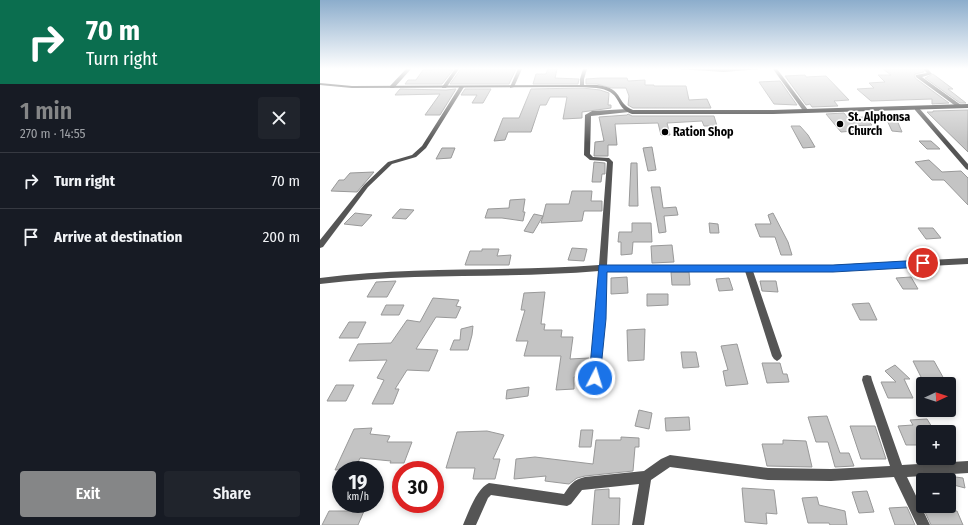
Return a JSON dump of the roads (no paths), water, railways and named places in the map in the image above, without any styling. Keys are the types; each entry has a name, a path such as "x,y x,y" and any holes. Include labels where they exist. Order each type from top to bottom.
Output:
{"main road":[{"path":"614,94 626,111 639,112 917,109 968,106"}],"street":[{"path":"320,245 366,186 390,163 414,156 424,147 458,94"},
{"path":"793,94 806,111"},
{"path":"941,94 958,106"},
{"path":"917,109 968,168"},
{"path":"595,378 610,162 607,159 592,159 587,155 588,115 592,113 626,111"},
{"path":"320,281 351,277 553,272 602,268 833,268 968,261"},
{"path":"748,267 776,356"},
{"path":"867,380 898,472 924,525"},
{"path":"469,525 484,494 489,490 567,500 578,485 585,483 646,478 665,463 670,461 768,474 831,475 968,467"},
{"path":"638,525 646,478"}],"place":[{"name":"St. Alphonsa Church","path":"840,124"},
{"name":"Ration Shop","path":"665,132"}]}
